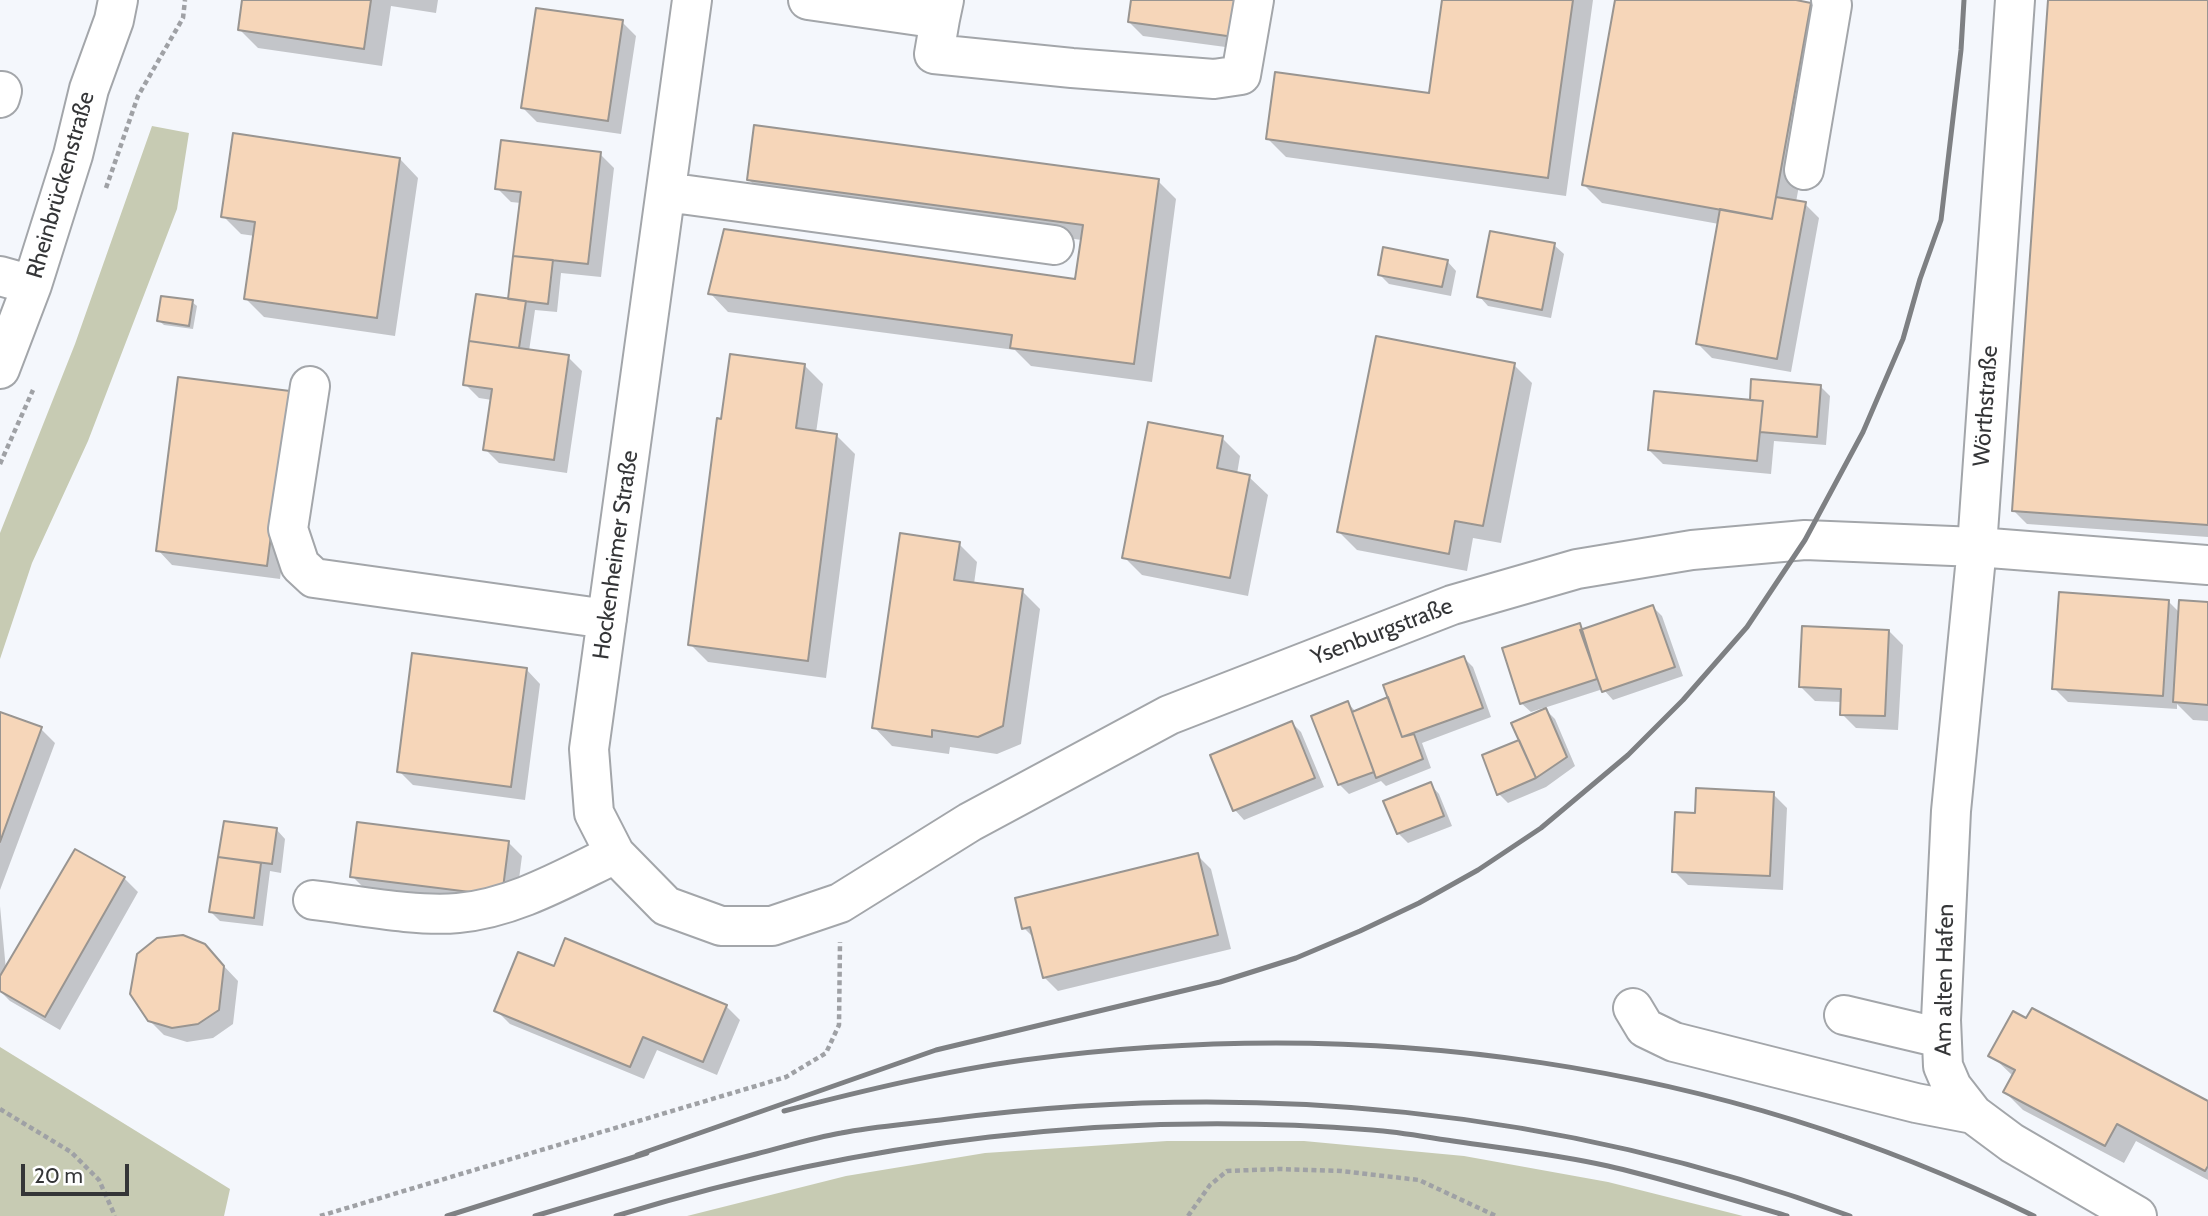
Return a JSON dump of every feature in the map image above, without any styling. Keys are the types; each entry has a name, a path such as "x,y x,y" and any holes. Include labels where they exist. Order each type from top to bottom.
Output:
{"street":[{"name":"Rheinbrückenstraße","path":"0,369 16,280 74,155 89,89 114,20 118,0"},
{"name":"Hockenheimer Straße","path":"692,0 589,749 594,813 615,855 666,906 721,926 772,926 840,903"},
{"path":"808,0 942,9 934,54 1214,79 1241,75 1254,0"},
{"path":"1804,170 1832,5 1830,0"},
{"name":"Wörthstraße","path":"1951,811 1976,547 2015,0"},
{"path":"666,192 1054,245"},
{"path":"310,386 288,529 300,565 314,579 607,619"},
{"name":"Ysenburgstraße","path":"840,903 970,822 1168,715 1452,605 1577,569 1692,550 1805,540 1976,547 2208,565"},
{"name":"Am alten Hafen","path":"1951,811 1941,1038 1943,1066 1952,1087 1973,1114 2012,1143 2137,1216"},
{"path":"313,900 458,913 503,904 615,855"},
{"path":"1633,1008 1645,1028 1674,1042 1916,1103 1973,1114"},
{"path":"1844,1015 1941,1038"}],"path":[{"path":"320,1216 786,1077 826,1053 839,1025 840,903"},
{"path":"0,1109 71,1152 99,1180 115,1216"},
{"path":"1188,1216 1210,1185 1227,1171 1279,1169 1340,1171 1419,1180 1496,1216"}],"green space":[{"path":"152,126 189,133 177,209 88,441 32,563 0,659 0,533 75,344"},
{"path":"0,1047 230,1189 224,1216 0,1216"},
{"path":"1167,1141 1304,1141 1464,1156 1608,1182 1743,1216 687,1216 846,1176 985,1153"}],"building":[{"path":"242,0 371,0 364,49 238,30"},
{"path":"1131,0 1239,0 1234,37 1128,22"},
{"path":"1442,0 1573,0 1548,178 1266,139 1275,72 1429,93"},
{"path":"1615,0 1796,0 1811,3 1772,219 1582,185"},
{"path":"2048,0 2208,0 2208,525 2012,511"},
{"path":"536,8 623,20 608,121 521,108"},
{"path":"754,125 1159,179 1134,364 1010,348 1012,335 708,294 724,229 1075,279 1083,225 747,180"},
{"path":"233,133 400,158 377,318 244,299 255,222 221,217"},
{"path":"501,140 601,152 588,264 513,256 521,192 495,189"},
{"path":"1776,197 1806,202 1777,359 1696,344 1720,209 1772,219"},
{"path":"1490,231 1555,243 1542,310 1477,297"},
{"path":"1383,247 1448,260 1442,287 1378,275"},
{"path":"513,256 553,260 548,304 508,299"},
{"path":"476,294 526,301 519,348 469,341"},
{"path":"161,296 193,300 189,326 157,321"},
{"path":"1376,336 1515,363 1483,526 1455,521 1449,554 1337,532"},
{"path":"469,341 569,355 554,460 483,450 492,389 463,385"},
{"path":"730,354 805,364 796,428 837,434 808,661 688,645 717,418 721,419"},
{"path":"178,377 290,391 267,566 156,551"},
{"path":"1751,379 1821,385 1817,437 1760,432 1763,401 1750,400"},
{"path":"1654,391 1763,401 1757,461 1648,450"},
{"path":"1148,422 1223,436 1217,468 1250,475 1230,578 1122,558"},
{"path":"900,533 960,542 954,580 1023,589 1003,726 978,737 932,730 932,737 872,728"},
{"path":"2059,592 2169,600 2163,696 2052,689"},
{"path":"2179,600 2208,602 2208,705 2173,702"},
{"path":"1653,605 1675,667 1602,692 1580,630"},
{"path":"1580,623 1597,679 1520,704 1502,648"},
{"path":"1802,626 1889,630 1885,716 1840,715 1841,689 1799,687"},
{"path":"412,653 527,668 511,787 397,772"},
{"path":"1464,656 1483,708 1402,737 1383,685"},
{"path":"1388,697 1402,737 1414,734 1423,759 1376,778 1352,712"},
{"path":"1348,701 1374,772 1338,785 1311,716"},
{"path":"1546,708 1567,757 1536,778 1511,723"},
{"path":"0,712 42,727 0,842"},
{"path":"1292,721 1315,778 1233,811 1210,755"},
{"path":"1519,740 1536,778 1497,795 1482,755"},
{"path":"1431,782 1444,816 1397,834 1383,801"},
{"path":"1696,788 1774,792 1770,876 1672,872 1675,812 1695,813"},
{"path":"224,821 277,828 272,864 218,857"},
{"path":"357,822 509,841 502,896 350,877"},
{"path":"75,849 125,877 45,1017 0,991 0,976"},
{"path":"1198,853 1218,935 1043,978 1030,927 1022,929 1015,898"},
{"path":"218,857 261,863 254,918 209,912"},
{"path":"183,935 205,944 224,966 219,1010 198,1024 172,1028 148,1021 130,994 137,954 157,938"},
{"path":"565,938 727,1005 703,1062 643,1037 630,1067 494,1011 518,952 554,966"},
{"path":"2032,1008 2208,1101 2208,1166 2205,1171 2117,1124 2105,1146 2003,1092 2015,1070 1988,1056 2013,1011 2026,1018"}],"railway":[{"path":"637,1155 936,1050 1220,982 1296,958 1419,903 1478,870 1541,828 1628,755 1683,700 1747,627 1805,540 1863,432 1903,339 1941,220 1961,50 1964,0"},
{"path":"784,1111 933,1076 1024,1060 1154,1047 1284,1043 1413,1048 1541,1063 1668,1086 1792,1120 1915,1163 2034,1216"},
{"path":"535,1216 809,1140 854,1131 1063,1107 1178,1102 1292,1104 1405,1112 1518,1128 1630,1150 1741,1179 1850,1216"},
{"path":"616,1216 708,1190 895,1150 1085,1128 1180,1124 1372,1130 1534,1152 1630,1171 1787,1216"},
{"path":"447,1216 647,1153"}]}
